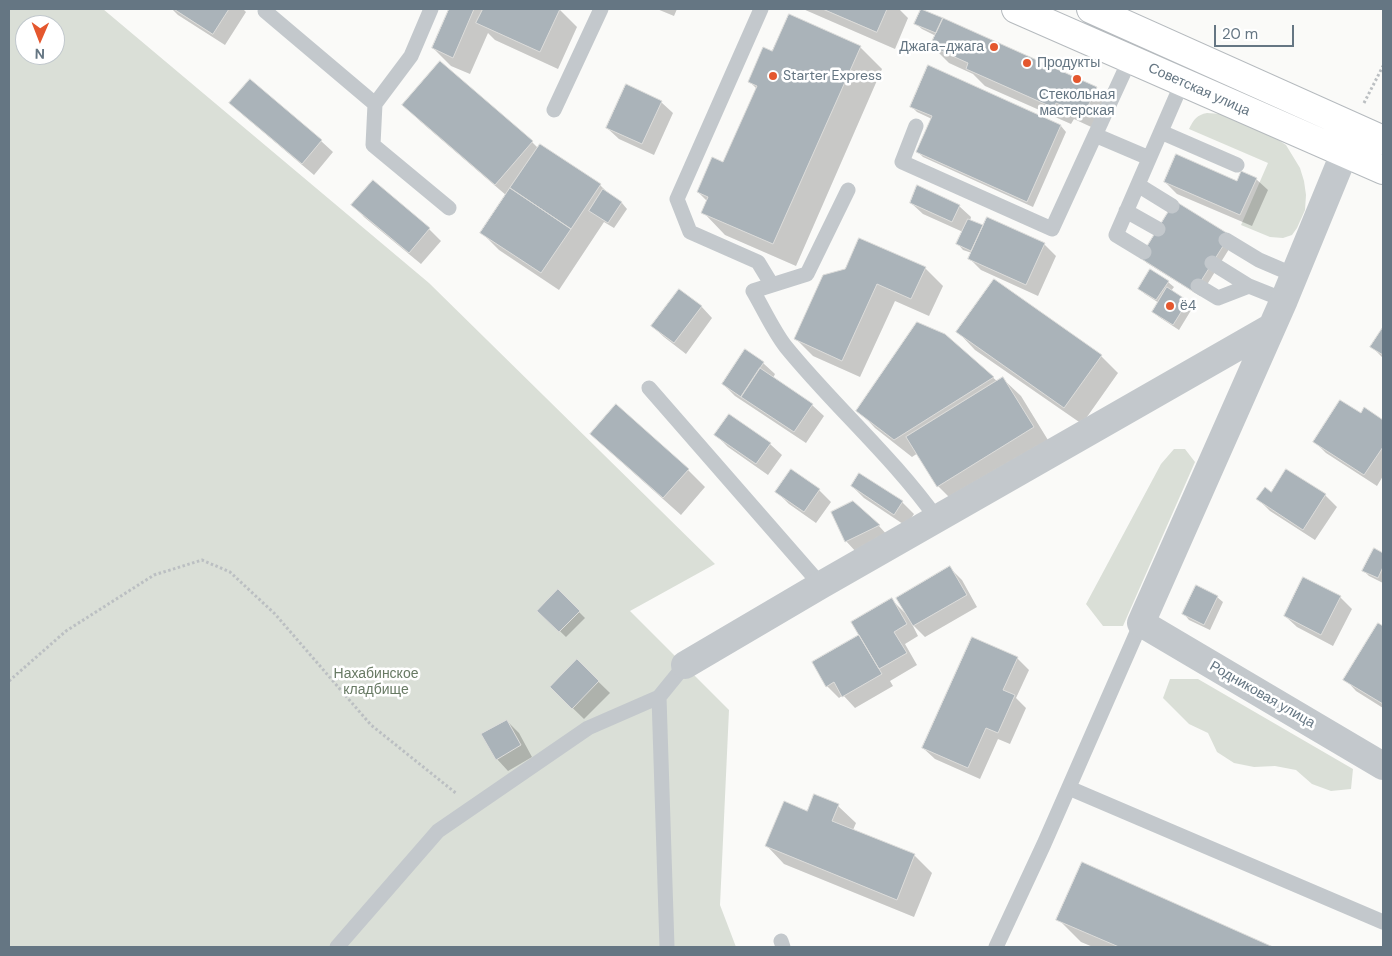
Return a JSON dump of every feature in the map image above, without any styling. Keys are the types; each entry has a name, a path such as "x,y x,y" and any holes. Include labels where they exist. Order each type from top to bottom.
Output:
{"main road":[{"name":"Советская улица","path":"1016,9 1383,170"},
{"path":"1091,9 1360,115 1383,140"}],"street":[{"path":"1141,623 1284,300 1360,115"},
{"path":"684,665 1272,327"},
{"name":"Родниковая улица","path":"1141,623 1383,766"}],"lane":[{"path":"267,9 265,11 375,104"},
{"path":"431,9 410,56 375,104 373,145 449,208"},
{"path":"554,110 601,9"},
{"path":"761,9 677,199 690,232 758,262 772,285"},
{"path":"916,126 902,162 1052,228 1130,59"},
{"path":"1144,252 1116,234 1182,83"},
{"path":"1161,132 1237,165"},
{"path":"1095,134 1149,158"},
{"path":"1138,185 1172,206"},
{"path":"848,190 806,274 753,291 785,345 833,401 894,466 937,519"},
{"path":"1126,211 1158,230"},
{"path":"1226,240 1259,260 1294,275"},
{"path":"1212,264 1249,286 1284,300"},
{"path":"1198,286 1218,298 1249,286"},
{"path":"649,388 821,585"},
{"path":"996,947 1069,788 1141,623"},
{"path":"337,947 438,831 588,728 659,697 684,665"},
{"path":"659,697 667,947"},
{"path":"1069,788 1383,922"}],"path":[{"path":"1360,115 1383,66"},
{"path":"9,681 66,630 154,575 202,560 230,572 275,614 372,725 473,806"}],"green space":[{"name":"Нахабинское кладбище","path":"9,9 103,9 429,283 715,564 630,611 729,710 720,905 736,947 9,947"},
{"path":"1207,113 1222,114 1286,145 1300,168 1306,195 1305,210 1292,235 1283,238 1270,237 1241,225 1268,163 1189,129 1196,118"},
{"path":"1174,449 1185,449 1195,462 1123,626 1103,626 1086,604 1161,464"},
{"path":"1170,679 1198,679 1353,769 1351,789 1331,791 1312,784 1296,770 1275,766 1254,767 1234,763 1217,752 1208,733 1189,724 1163,698"}],"building":[{"path":"174,9 229,9 213,34"},
{"path":"449,9 474,9 453,58 432,48"},
{"path":"483,9 560,9 540,52 476,23"},
{"path":"823,9 887,9 877,32"},
{"path":"921,9 943,18 936,33 914,24"},
{"path":"789,14 861,46 773,244 701,213 708,197 697,192 712,157 723,162 757,86 748,82 763,47 772,51"},
{"path":"943,18 1097,87 1084,115 1056,103 1054,108 966,69 968,63 930,46"},
{"path":"440,61 533,141 495,185 402,105"},
{"path":"928,65 1061,125 1027,202 916,152 932,116 910,107"},
{"path":"250,79 322,140 302,164 229,103"},
{"path":"626,84 662,101 642,144 606,128"},
{"path":"540,144 601,184 571,229 510,188"},
{"path":"1176,154 1237,181 1241,171 1257,178 1240,215 1164,182"},
{"path":"373,180 430,228 409,253 351,205"},
{"path":"917,185 960,205 952,222 910,203"},
{"path":"510,188 571,229 541,273 480,233"},
{"path":"603,189 622,202 608,223 589,211"},
{"path":"1175,201 1230,235 1194,292 1140,258"},
{"path":"987,217 1045,243 1026,285 968,259"},
{"path":"968,219 983,225 971,251 956,244"},
{"path":"859,238 926,267 911,299 877,284 842,361 794,339 823,275 845,269"},
{"path":"1150,269 1169,281 1156,300 1138,289"},
{"path":"994,279 1102,355 1064,408 956,332"},
{"name":"ё4","path":"1167,287 1188,301 1173,325 1152,312"},
{"path":"679,289 702,306 674,343 651,326"},
{"path":"917,322 945,334 994,377 894,440 856,411"},
{"path":"1383,327 1383,355 1370,347"},
{"path":"745,349 764,362 741,397 722,384"},
{"path":"760,368 813,404 794,432 741,397"},
{"path":"1003,377 1034,427 937,487 906,437"},
{"path":"1340,400 1361,413 1364,407 1383,420 1383,447 1364,475 1313,442"},
{"path":"616,404 689,469 663,498 590,434"},
{"path":"729,414 771,443 756,464 714,435"},
{"path":"791,469 820,489 804,512 775,492"},
{"path":"1286,469 1326,494 1303,530 1256,499 1265,487 1271,492"},
{"path":"859,473 903,501 894,515 851,486"},
{"path":"853,501 880,525 845,542 831,512"},
{"path":"1374,548 1383,553 1383,567 1378,578 1362,571"},
{"path":"950,566 967,595 913,626 896,598"},
{"path":"1303,577 1341,596 1321,635 1284,616"},
{"path":"1196,585 1218,596 1204,625 1182,614"},
{"path":"558,589 580,611 559,632 537,611"},
{"path":"892,598 907,624 894,632 907,653 879,669 851,622"},
{"path":"1378,623 1383,626 1383,704 1343,680"},
{"path":"859,635 882,674 842,697 834,682 826,687 812,662"},
{"path":"972,637 1018,657 1003,690 1015,695 998,733 986,728 968,768 922,748"},
{"path":"577,659 599,681 572,709 550,687"},
{"path":"507,720 521,745 496,760 481,734"},
{"path":"814,794 839,804 832,821 915,854 897,900 765,846 784,801 807,811"},
{"path":"1082,862 1273,947 1119,947 1056,920"}],"place":[{"name":"Джага-джага","path":"994,47"},
{"name":"Продукты","path":"1027,63"},
{"name":"Starter Express","path":"773,76"},
{"name":"Стекольная мастерская","path":"1077,79"},
{"name":"ё4","path":"1170,306"}]}
